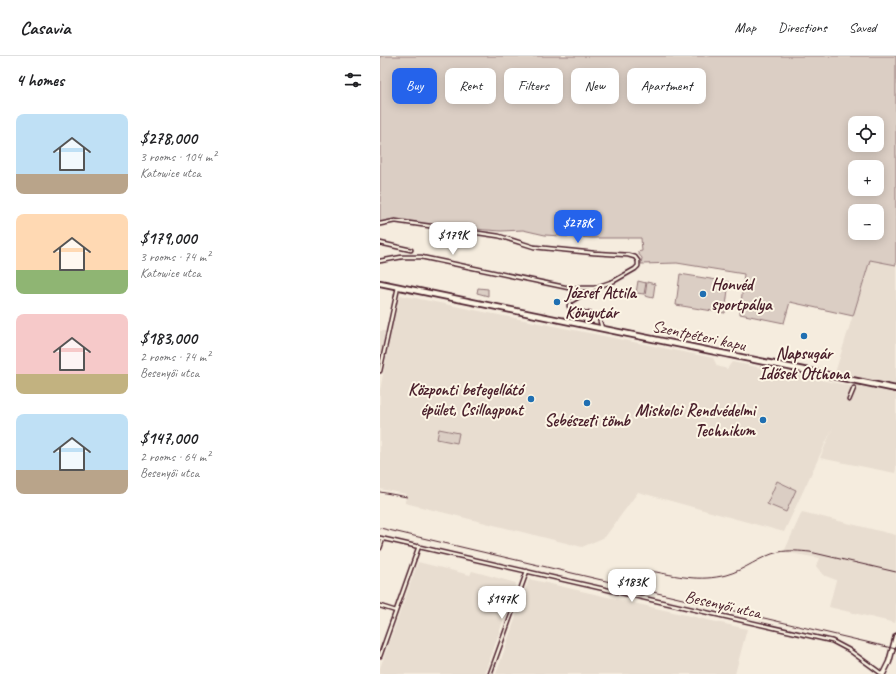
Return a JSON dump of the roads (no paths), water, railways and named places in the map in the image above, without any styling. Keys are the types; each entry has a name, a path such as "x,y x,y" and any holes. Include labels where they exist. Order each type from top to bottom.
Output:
{"main road":[{"name":"Szentpéteri kapu","path":"380,283 896,389"}],"street":[{"path":"380,224 395,221 499,236 534,247 628,254 637,259 638,264 635,269 614,281 594,288 570,302 569,306 571,310 596,315 600,320 602,328"},
{"path":"380,243 411,250"},
{"path":"380,261 402,257 421,257 569,288 594,288"},
{"path":"380,370 398,287"},
{"path":"578,288 581,291 579,296"},
{"path":"849,400 854,388"},
{"path":"380,545 382,538"},
{"name":"Besenyői utca","path":"382,538 832,641 849,650 882,674"},
{"path":"380,656 419,546"},
{"path":"490,674 527,571"},
{"path":"380,606 396,611"},
{"path":"882,674 890,660 896,636"},
{"path":"380,641 385,643"}],"railway":[{"path":"380,492 407,497"},
{"path":"380,528 896,649"},
{"path":"651,571 688,578 716,577 733,573 772,554 791,551 810,552 896,572"}],"place":[{"name":"Honvéd sportpálya","path":"703,294"},
{"name":"József Attila Könyvtár","path":"557,302"},
{"name":"Napsugár Idősek Otthona","path":"804,336"},
{"name":"Központi betegellátó épület, Csillagpont","path":"531,399"},
{"name":"Sebészeti tömb","path":"587,403"},
{"name":"Miskolci Rendvédelmi Technikum","path":"763,420"}]}
